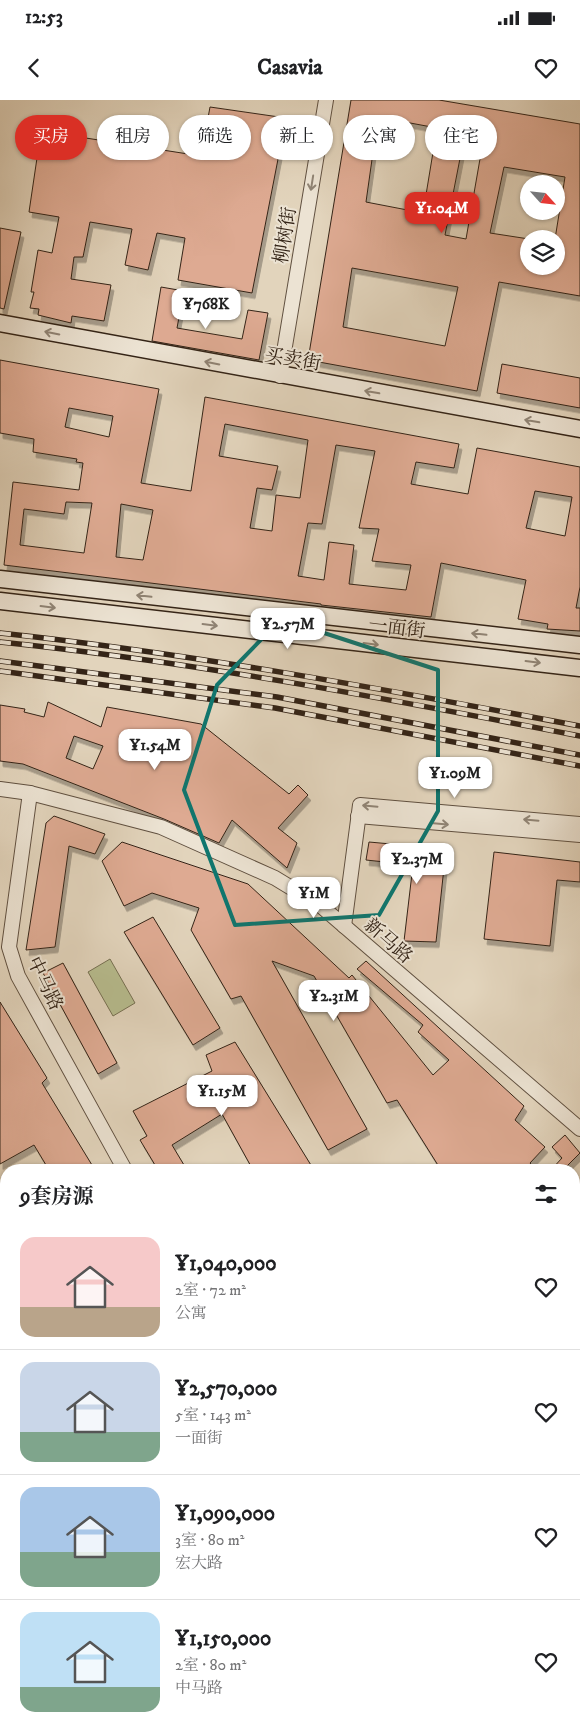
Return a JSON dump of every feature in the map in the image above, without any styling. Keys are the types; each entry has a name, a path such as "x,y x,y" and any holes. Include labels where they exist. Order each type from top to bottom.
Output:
{"main road":[{"name":"买卖街","path":"0,323 280,376 580,429"},
{"name":"一面街","path":"0,579 580,645"},
{"name":"一面街","path":"0,601 580,668"}],"street":[{"name":"柳树街","path":"280,376 326,100"},
{"name":"新马路","path":"0,789 30,793 161,828 275,878 321,906 580,1129"},
{"name":"中马路","path":"30,793 9,947 18,976 122,1164"},
{"path":"344,926 360,805 580,824"},
{"path":"358,816 580,835"}],"highlighted area":[{"path":"281,619 438,670 438,811 379,915 235,925 184,790 217,685"}],"green space":[{"path":"110,959 135,1003 113,1016 88,972"}],"building":[{"path":"351,100 439,100 580,124 580,296 499,282 477,391 308,360 343,148 343,160 372,160 366,202 423,213 432,160 460,160 445,235 466,239 480,160 497,160 497,115 425,115 425,126 415,124 415,115 349,115","holes":["504,167 553,175 565,175 565,220 558,220 556,230 565,230 565,275 520,275 520,238 490,233","352,268 458,287 445,346 343,327"]},
{"path":"210,107 265,115 261,115 261,160 278,160 252,293 178,280 185,238 157,233 148,270 125,265 132,229 90,222 83,257 74,257 71,279 111,285 104,321 72,316 71,323 38,315 39,309 30,308 34,292 31,292 38,250 52,253 59,217 29,212 37,160 87,160 87,138 97,140 97,160 169,160 169,151 179,153 179,160 251,160 251,115 209,115"},
{"path":"0,228 21,232 4,309 0,308"},
{"path":"161,287 184,291 177,328 242,339 248,310 268,313 259,360 152,341"},
{"path":"0,360 159,389 141,483 191,491 205,397 459,444 454,468 416,462 411,484 468,494 477,448 580,467 580,587 576,608 580,608 580,631 547,629 548,624 518,619 526,580 441,563 431,617 4,565 13,482 79,490 83,463 76,462 77,459 33,452 34,439 0,433","holes":["69,408 113,416 109,437 65,427","225,424 308,440 300,498 276,495 272,531 250,528 257,488 272,490 278,466 219,456","336,445 375,451 359,528 379,529 372,561 411,565 406,590 349,584 354,545 329,542 324,580 298,576 308,523 322,524","535,491 572,497 565,536 526,528","66,502 92,503 84,553 20,545 24,509 64,514","121,504 153,510 143,560 116,557"]},
{"path":"502,364 580,378 580,408 497,393"},
{"path":"48,702 101,727 107,707 201,724 289,794 298,785 308,795 278,828 297,843 287,868 232,820 219,843 164,819 23,764 0,761 0,705 25,709 24,712 44,717","holes":["74,736 103,746 93,769 66,758"]},
{"path":"54,816 105,834 95,854 69,846 55,947 26,950 46,823"},
{"path":"122,842 248,884 349,978 352,975 433,1075 449,1060 418,1032 423,1025 357,969 366,961 524,1106 515,1120 545,1147 531,1164 437,1164 397,1100 387,1103 314,976 272,961 367,1129 328,1150 241,996 231,999 191,930 199,908 152,893 124,906 102,861"},
{"path":"369,842 446,849 436,942 404,941 413,865 366,860"},
{"path":"494,852 580,862 580,882 557,880 550,946 484,939"},
{"path":"153,917 220,1028 193,1045 124,932"},
{"path":"63,963 117,1063 98,1074 43,973"},
{"path":"0,1002 47,1078 42,1083 91,1164 45,1164 34,1145 0,1164"},
{"path":"235,1042 310,1164 250,1164 222,1114 172,1145 183,1164 154,1164 140,1140 147,1136 133,1111 212,1071 206,1055"},
{"path":"565,1135 580,1153 569,1164 556,1164 562,1158 552,1147"}],"railway":[{"path":"0,633 219,662 364,686 580,726"},
{"path":"0,642 73,650 219,671 364,695 580,736"},
{"path":"0,661 277,697 580,755"},
{"path":"0,671 275,708 580,766"}]}
